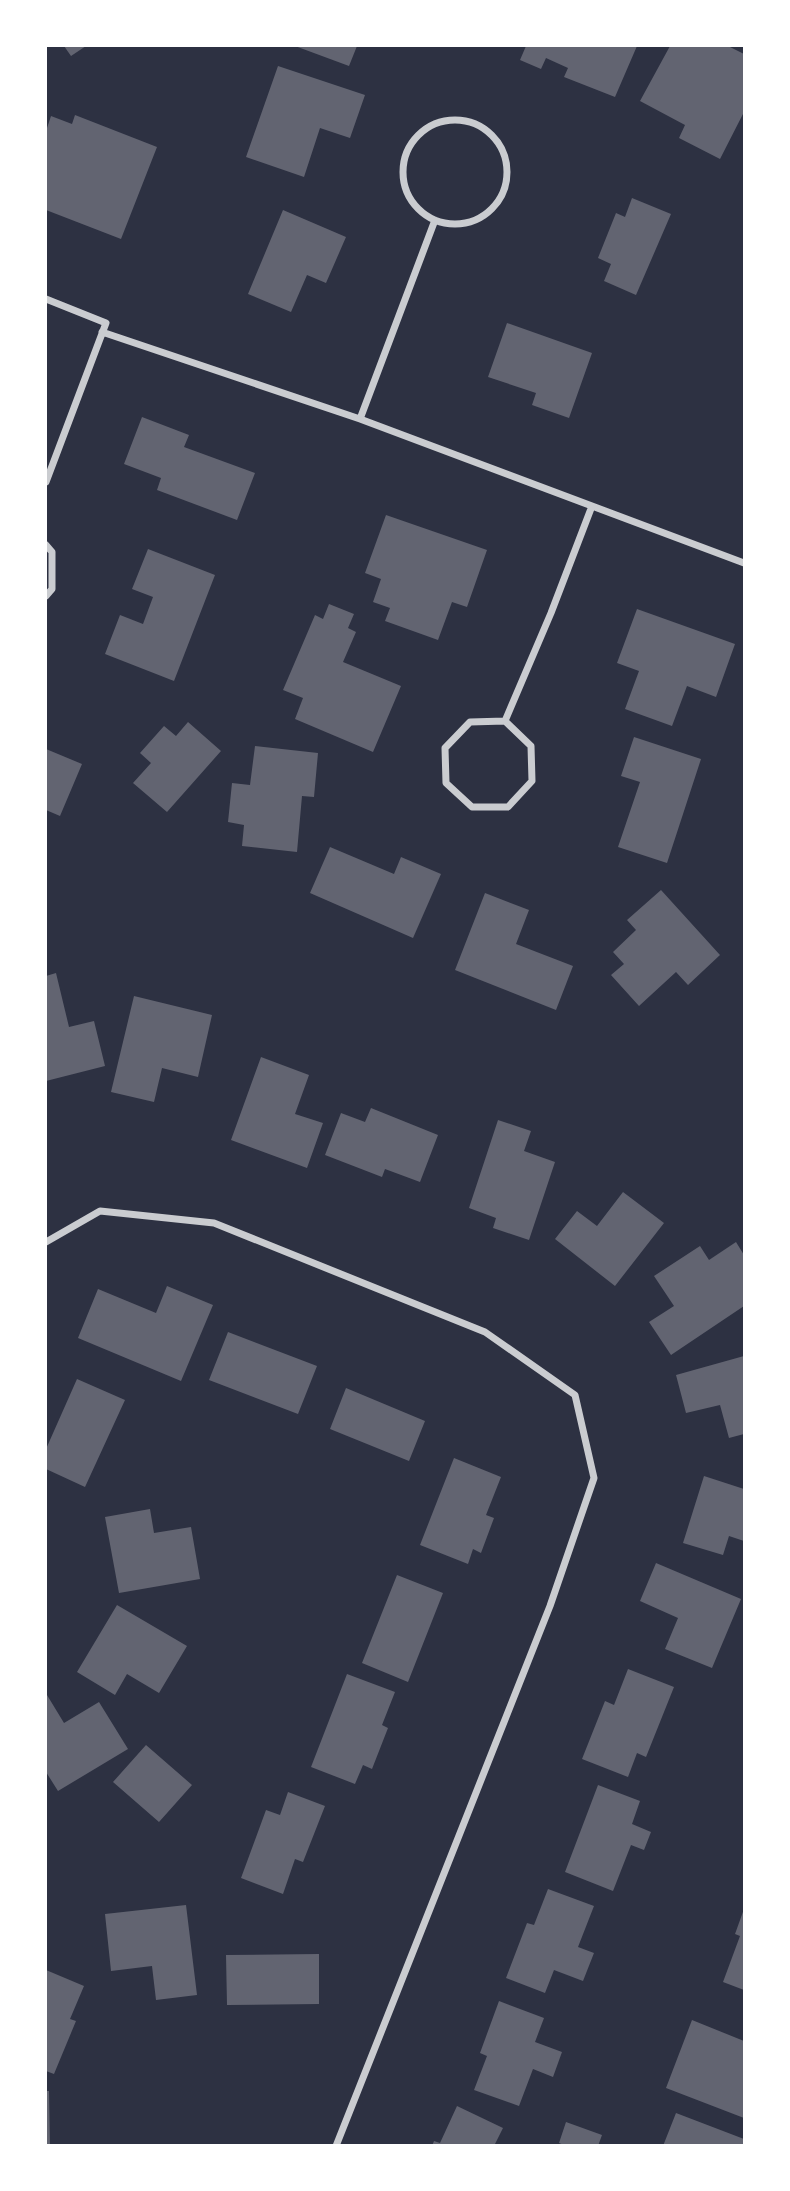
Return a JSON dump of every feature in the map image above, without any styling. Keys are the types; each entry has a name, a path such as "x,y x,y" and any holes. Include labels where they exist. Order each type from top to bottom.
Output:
{"street":[{"path":"455,120 475,124 492,135 503,152 507,172 503,192 492,209 475,220 454,225 435,220 417,209 407,192 402,172 406,152 418,135 435,123 455,120"},
{"path":"360,419 435,220"},
{"path":"46,299 106,323 46,482"},
{"path":"102,332 360,419 744,563"},
{"path":"505,721 551,613 592,506"},
{"path":"46,545 51,552 52,589 46,596"},
{"path":"505,721 531,746 532,781 508,807 472,807 446,783 446,748 470,722 505,721"},
{"path":"46,1242 100,1211 214,1223 485,1332 575,1395 594,1478 550,1606 337,2146"}],"building":[{"path":"64,46 86,46 71,56"},
{"path":"295,46 357,46 349,66"},
{"path":"526,46 637,46 615,97 564,77 568,68 546,58 541,69 520,60"},
{"path":"670,46 728,46 744,54 744,112 720,159 679,138 685,125 640,101"},
{"path":"278,66 365,95 350,138 320,128 304,177 246,157"},
{"path":"75,115 157,147 121,239 46,210 46,131 51,116 72,124"},
{"path":"632,198 671,214 636,295 604,281 611,264 598,258 616,213 625,217"},
{"path":"283,210 346,237 326,283 307,275 291,312 248,294"},
{"path":"507,323 592,353 569,418 532,405 536,393 488,377"},
{"path":"142,417 189,435 184,447 255,473 237,520 157,490 161,478 124,464"},
{"path":"386,515 487,550 467,607 452,602 438,640 385,621 390,608 373,602 381,579 365,573"},
{"path":"148,549 215,575 174,681 105,654 120,615 143,624 153,597 132,589"},
{"path":"329,604 354,614 348,628 356,632 343,662 401,686 373,752 295,719 303,698 283,690 315,615 323,619"},
{"path":"637,609 735,644 716,697 687,686 672,726 625,709 639,671 617,663"},
{"path":"188,722 221,751 167,812 133,783 151,763 140,753 164,726 176,736"},
{"path":"634,737 701,759 667,863 618,847 640,782 621,776"},
{"path":"255,746 318,753 314,797 302,796 297,852 242,846 244,825 228,822 232,783 250,785"},
{"path":"46,749 82,764 60,816 46,810"},
{"path":"330,847 394,874 401,857 441,874 413,938 310,893"},
{"path":"661,890 720,955 688,985 676,972 639,1006 611,975 624,964 613,952 636,930 627,920"},
{"path":"485,893 529,910 516,944 573,966 556,1010 455,970"},
{"path":"56,973 69,1027 94,1021 105,1066 46,1081 46,976"},
{"path":"134,996 212,1015 198,1077 162,1068 154,1102 111,1092"},
{"path":"261,1057 309,1075 295,1114 323,1123 307,1168 231,1140"},
{"path":"371,1108 438,1135 420,1182 385,1169 382,1177 325,1155 341,1113 365,1122"},
{"path":"498,1120 531,1131 524,1151 555,1162 529,1240 493,1228 496,1218 469,1208"},
{"path":"623,1192 664,1223 615,1286 555,1239 577,1211 597,1226"},
{"path":"736,1242 744,1255 744,1306 671,1355 649,1322 674,1306 654,1276 700,1246 709,1260"},
{"path":"167,1286 213,1305 181,1381 78,1338 98,1289 156,1313"},
{"path":"228,1332 317,1366 298,1414 209,1380"},
{"path":"744,1356 744,1434 729,1438 720,1405 686,1413 676,1375"},
{"path":"77,1379 125,1400 85,1487 46,1469 46,1449"},
{"path":"346,1388 425,1421 409,1461 330,1429"},
{"path":"454,1458 501,1477 486,1515 494,1518 481,1553 473,1549 468,1564 420,1545"},
{"path":"704,1476 744,1489 744,1541 729,1536 723,1555 683,1543"},
{"path":"150,1509 154,1533 191,1527 200,1579 119,1593 105,1517"},
{"path":"656,1563 741,1599 712,1668 665,1649 678,1618 640,1601"},
{"path":"397,1575 443,1593 408,1682 362,1663"},
{"path":"117,1605 187,1646 159,1693 127,1674 115,1695 77,1672"},
{"path":"628,1669 674,1687 646,1757 637,1753 628,1777 582,1759 605,1701 614,1705"},
{"path":"347,1674 395,1692 382,1725 388,1728 372,1769 363,1765 355,1784 311,1767"},
{"path":"47,1695 64,1723 99,1702 128,1749 58,1791 46,1772"},
{"path":"146,1745 192,1785 159,1822 113,1782"},
{"path":"598,1785 640,1801 632,1824 651,1832 644,1850 631,1845 613,1891 565,1872"},
{"path":"288,1792 325,1806 303,1862 295,1859 283,1894 241,1878 266,1810 280,1815"},
{"path":"548,1889 594,1906 578,1947 594,1953 583,1981 554,1970 545,1993 506,1978 527,1923 534,1925"},
{"path":"186,1905 197,1995 156,2000 152,1966 111,1971 105,1914"},
{"path":"744,1909 744,1990 723,1982 740,1936 735,1934"},
{"path":"319,1954 319,2004 227,2005 226,1955"},
{"path":"46,1970 84,1986 70,2019 76,2021 54,2074 46,2071"},
{"path":"499,2001 544,2018 535,2042 562,2052 553,2077 533,2069 519,2106 474,2090 487,2056 480,2053"},
{"path":"692,2020 744,2041 744,2118 666,2088"},
{"path":"46,2091 49,2091 50,2146 46,2146"},
{"path":"457,2106 503,2128 494,2146 432,2146 434,2141 440,2143"},
{"path":"676,2113 744,2139 744,2146 663,2146"},
{"path":"566,2122 602,2135 598,2146 566,2146 559,2143"}]}
